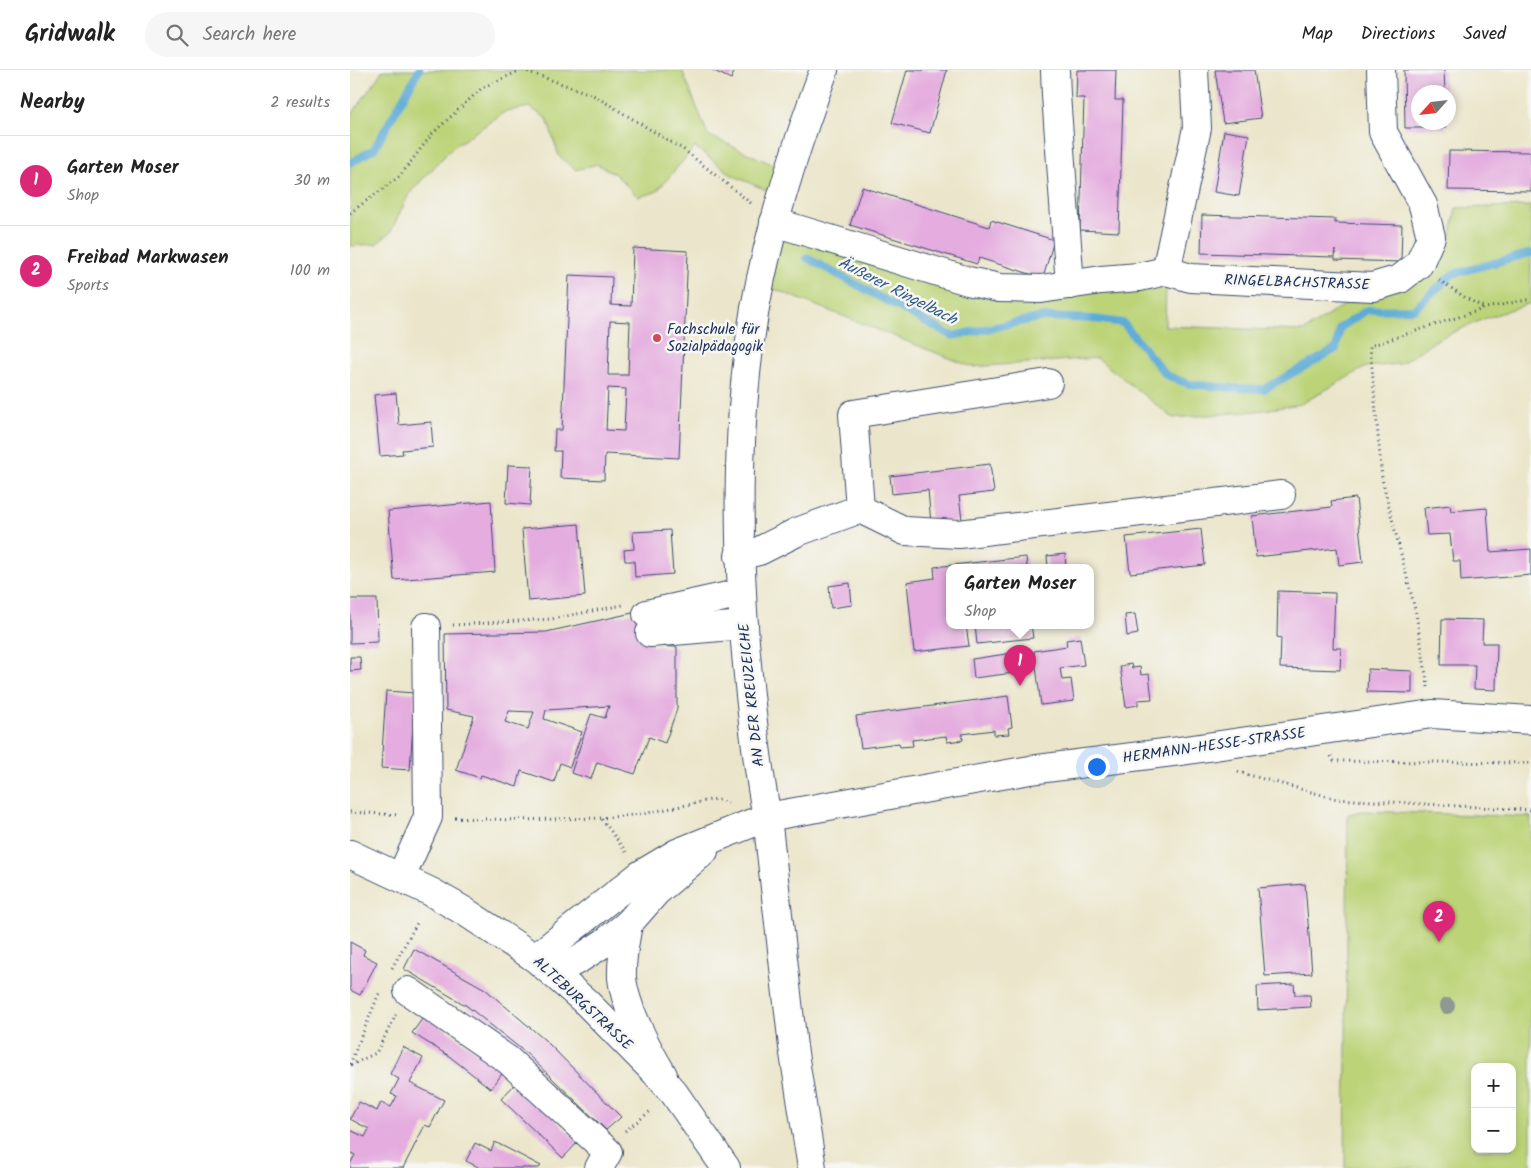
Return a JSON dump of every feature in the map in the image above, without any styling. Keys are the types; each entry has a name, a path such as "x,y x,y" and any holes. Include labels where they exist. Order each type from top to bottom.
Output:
{"street":[{"name":"AN DER KREUZEICHE","path":"812,1168 793,1047 767,816 761,784 750,689 739,556 739,483 745,383 755,309 774,222 806,119 824,70"},
{"path":"1055,70 1070,285"},
{"path":"774,222 968,281 999,288 1041,289 1139,277 1166,271 1196,128 1194,70"},
{"name":"RINGELBACHSTRASSE","path":"1166,271 1191,278 1373,287 1400,278 1419,264 1431,237 1423,205 1383,132 1381,70"},
{"path":"860,510 853,414 1048,383"},
{"path":"739,556 759,551 798,532 860,510 905,531 959,534 1281,495"},
{"path":"742,592 648,624 744,625"},
{"path":"402,877 428,817 426,626"},
{"name":"HERMANN-HESSE-STRASSE","path":"544,965 640,875 677,852 767,816 1030,770 1180,751 1432,714 1531,720"},
{"name":"HERMANN-HESSE-STRASSE","path":"544,965 579,959 604,943 628,924 656,892 724,834"},
{"name":"ALTEBURGSTRASSE","path":"350,854 402,877 464,911 544,965 622,1037 674,1093 726,1168"},
{"path":"628,924 622,956 622,979 627,998 652,1057 674,1093"},
{"path":"408,991 508,1060 601,1158"}],"path":[{"path":"350,213 400,176 432,134 482,88 522,70 593,95 684,150 774,222"},
{"path":"1433,276 1466,298 1486,308"},
{"path":"1432,714 1416,613 1382,478 1370,346 1486,308 1531,299"},
{"path":"426,626 500,622"},
{"path":"1317,731 1334,761 1531,762"},
{"path":"1238,772 1337,799 1531,810"},
{"path":"350,812 516,820 602,818 642,814 716,799 767,816"},
{"path":"350,1065 376,1053 408,991"},
{"path":"601,1158 674,1093"}],"green space":[{"path":"383,70 682,70 708,135 789,172 781,197 732,175 695,147 656,192 638,197 615,174 597,164 576,170 559,156 547,119 530,107 506,111 452,148 409,194 390,233 376,244 350,246 350,117"},
{"path":"1531,206 1531,303 1486,318 1438,339 1400,364 1366,367 1301,404 1257,411 1173,418 1097,358 972,367 769,287 784,226 936,276 1166,281 1165,326 1304,331 1344,305 1401,285 1433,266 1450,239 1456,208"},
{"path":"1363,811 1531,817 1531,1168 1345,1168 1348,814"}],"building":[{"path":"712,70 735,70 731,79"},
{"path":"907,70 947,70 930,133 892,123"},
{"path":"1077,70 1116,70 1115,100 1123,100 1119,232 1080,230 1084,98 1076,98"},
{"path":"1215,70 1254,70 1261,118 1223,123"},
{"path":"1404,70 1444,70 1445,85 1411,85 1411,128 1405,128"},
{"path":"1224,131 1249,135 1239,196 1214,192"},
{"path":"1449,151 1531,152 1531,191 1448,190"},
{"path":"862,187 989,227 991,220 1054,240 1043,278 979,258 977,264 850,225"},
{"path":"1202,215 1335,219 1335,223 1402,225 1401,262 1335,260 1335,250 1334,257 1201,253"},
{"path":"633,248 688,251 679,458 605,454 604,480 560,478 561,451 554,451 555,430 562,430 569,275 612,277 611,305 631,306","holes":["610,321 630,322 628,375 608,375","608,388 626,389 624,431 606,430"]},
{"path":"396,393 399,425 431,422 433,447 402,450 403,454 380,456 374,395"},
{"path":"990,464 994,492 959,496 962,520 931,523 928,490 892,494 890,476"},
{"path":"508,465 532,466 530,505 506,503"},
{"path":"1356,498 1363,562 1339,565 1337,548 1256,557 1252,516 1332,507 1331,501"},
{"path":"491,501 495,572 394,580 388,511"},
{"path":"1450,505 1451,511 1487,508 1490,552 1531,549 1531,575 1461,581 1460,561 1453,561 1450,534 1427,535 1424,508"},
{"path":"579,524 585,596 528,601 522,529"},
{"path":"1201,529 1205,565 1130,573 1126,537"},
{"path":"670,530 673,574 635,577 634,561 625,561 624,550 634,549 633,532"},
{"path":"1065,554 1066,564 1048,564 1047,556"},
{"path":"1026,557 1027,564 962,564"},
{"path":"946,566 946,629 967,629 969,646 914,652 907,582 935,578 934,567"},
{"path":"850,583 852,605 831,608 829,586"},
{"path":"1278,591 1335,593 1333,648 1341,648 1340,670 1280,668 1281,638 1277,637"},
{"path":"350,599 377,599 378,642 350,643"},
{"path":"646,610 652,646 677,647 677,709 665,743 649,737 635,774 597,762 591,779 571,773 591,714 605,718 609,706 546,710 544,719 582,732 570,767 560,763 554,782 521,771 517,787 481,775 480,778 456,770 474,716 446,710 445,634 546,632","holes":["509,711 534,712 528,729 505,722"]},
{"path":"1135,614 1138,634 1127,636 1125,615"},
{"path":"1442,619 1483,620 1482,643 1497,643 1496,690 1474,689 1475,665 1441,665"},
{"path":"975,629 1032,629 1033,638 977,644"},
{"path":"1080,638 1084,665 1060,668 1062,680 1071,679 1074,701 1041,705 1034,651 1067,646 1066,640"},
{"path":"1027,651 1029,671 974,678 972,659"},
{"path":"350,657 360,657 361,670 350,671"},
{"path":"1131,664 1132,668 1140,667 1141,675 1149,674 1152,699 1138,700 1138,705 1126,707 1120,666"},
{"path":"1368,669 1412,671 1412,693 1367,692"},
{"path":"386,691 415,693 410,770 381,768"},
{"path":"1008,696 1012,727 1008,728 1009,734 994,735 994,730 962,734 963,740 947,742 946,736 912,740 913,746 900,747 899,743 861,748 856,716"},
{"path":"1305,884 1312,973 1265,976 1258,888"},
{"path":"350,942 365,950 363,955 377,962 360,995 350,990"},
{"path":"414,949 485,989 546,1041 621,1117 606,1130 526,1053 467,1006 404,969"},
{"path":"1294,984 1295,995 1310,995 1311,1007 1258,1010 1257,986"},
{"path":"425,1015 504,1071 491,1089 449,1056 412,1033"},
{"path":"403,1047 423,1058 410,1083 444,1100 430,1127 425,1125 403,1168 350,1168 355,1155 350,1152 350,1130 365,1137 369,1129 350,1119 359,1102 377,1111 381,1102 391,1107 397,1096 391,1094 399,1079 390,1074"},
{"path":"517,1082 578,1142 563,1158 501,1099"},
{"path":"495,1142 541,1166 539,1168 480,1168 466,1161 475,1143 491,1151"}],"waterway":[{"name":"Äußerer Ringelbach","path":"350,163 374,149 419,70"},
{"name":"Äußerer Ringelbach","path":"807,258 952,336 1043,317 1094,319 1123,323 1166,375 1189,384 1264,389 1336,349 1340,328 1367,310 1414,309 1453,274 1531,253"}],"place":[{"name":"Fachschule für Sozialpädagogik","path":"657,338"},
{"name":"Garten Moser","path":"1020,686"},
{"name":"Freibad Markwasen","path":"1439,942"}]}
